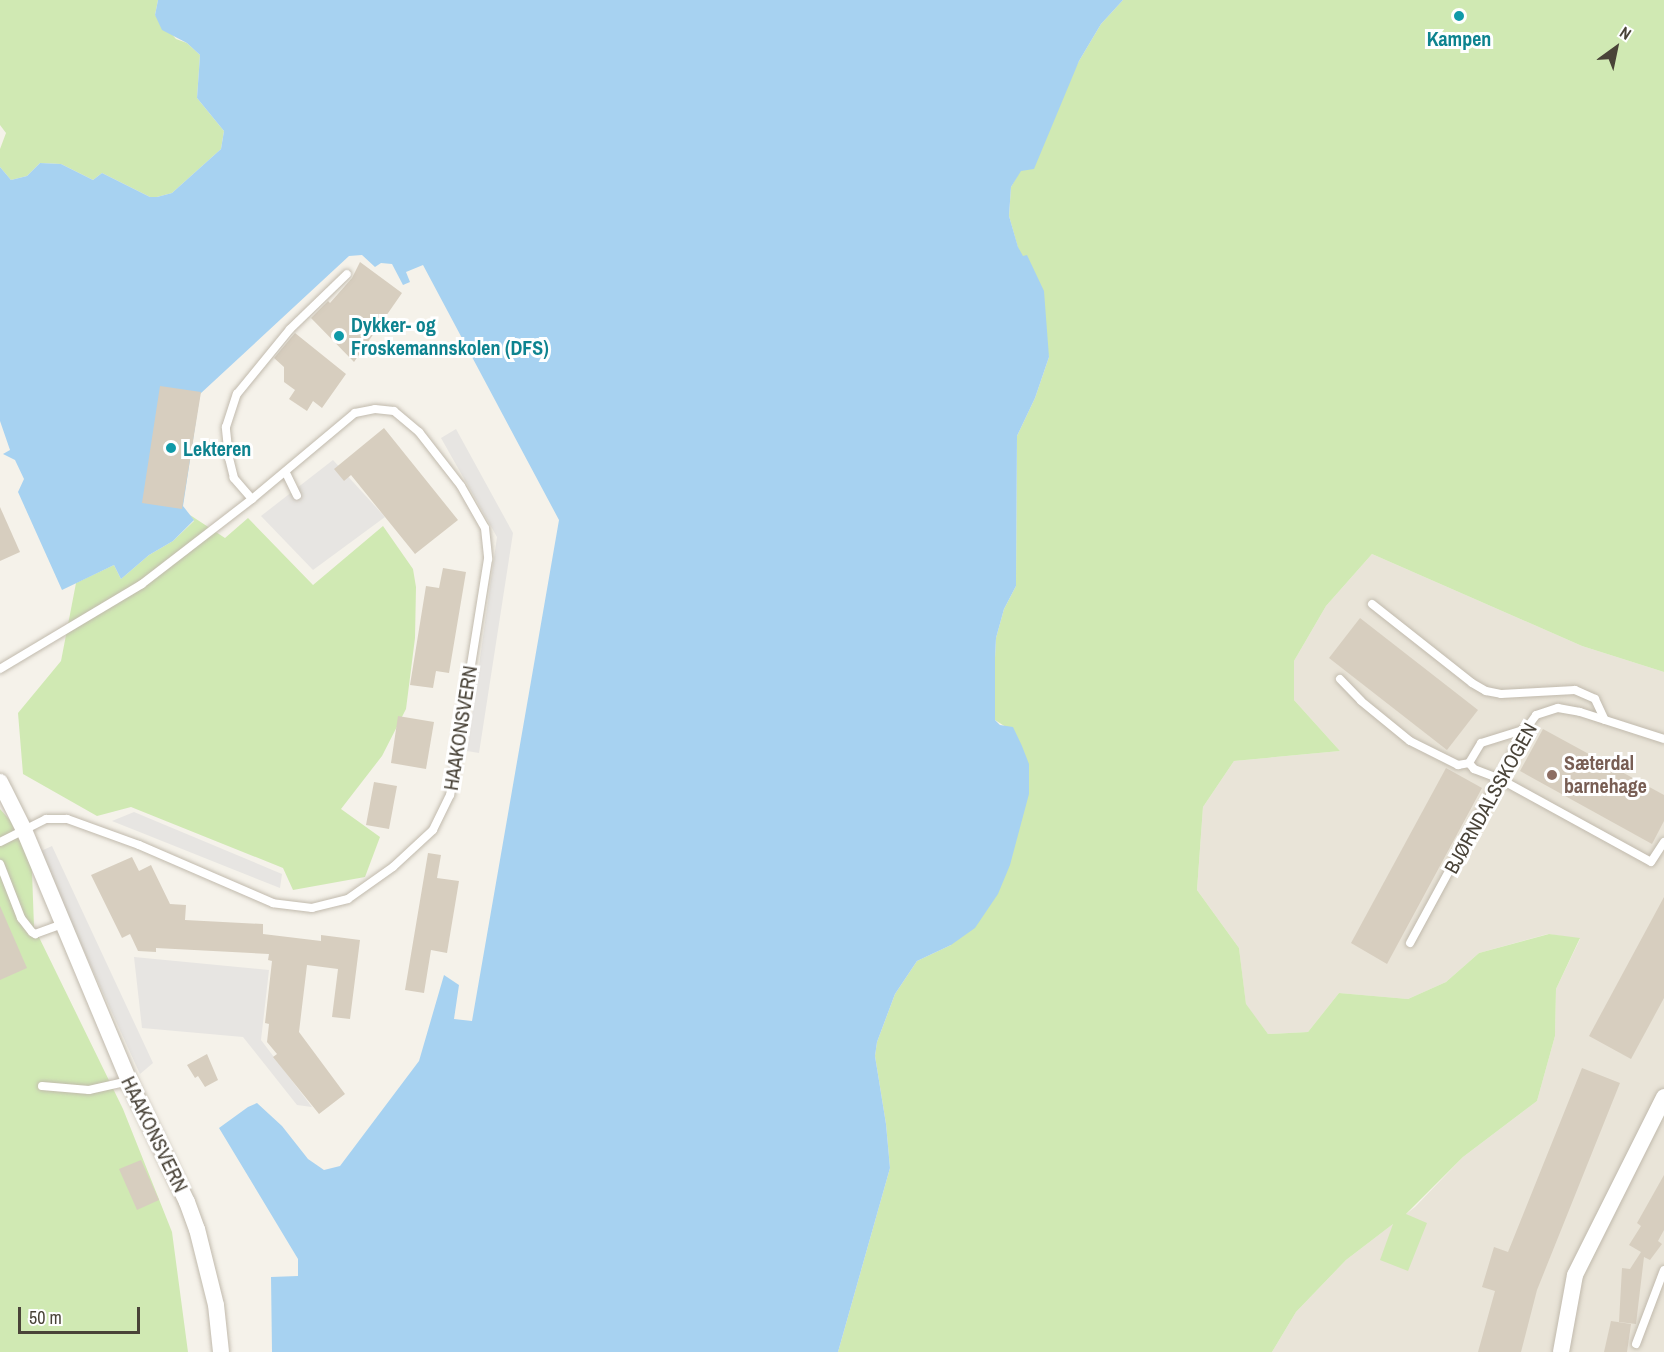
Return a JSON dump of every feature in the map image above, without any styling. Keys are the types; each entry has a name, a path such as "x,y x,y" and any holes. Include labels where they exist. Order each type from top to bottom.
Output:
{"street":[{"name":"HAAKONSVERN","path":"0,782 24,830 84,980 129,1081 163,1147 197,1229 216,1305 221,1352"},
{"path":"1561,1352 1575,1275 1664,1097"}],"lane":[{"path":"252,500 234,478 229,458 226,427 237,394 290,329 347,274"},
{"name":"HAAKONSVERN","path":"0,669 142,584 286,473 355,413 375,409 393,411 419,432 460,486 485,528 488,559 459,753 450,795 433,830 393,867 348,898 312,908 273,903 240,891 139,845 67,819 46,819 0,842"},
{"path":"286,473 297,496"},
{"name":"BJØRNDALSSKOGEN","path":"1372,604 1472,683 1486,691 1502,694 1575,690 1595,699 1605,720"},
{"path":"1341,679 1361,701 1410,741 1458,765 1469,763 1481,743 1526,729"},
{"name":"BJØRNDALSSKOGEN","path":"1410,943 1526,729 1536,715 1558,708 1664,739"},
{"path":"1469,763 1474,769 1500,779 1651,862 1664,842"},
{"path":"0,864 21,918 32,932 35,934 63,924"},
{"path":"42,1086 89,1090 129,1081"},
{"path":"1636,1344 1664,1270"}],"shaded area":[{"path":"456,429 513,533 479,753 467,751 497,537 441,438"},
{"path":"333,460 385,517 313,570 261,516"},
{"path":"1372,554 1582,646 1664,672 1664,1352 1272,1352 1296,1312 1346,1260 1415,1207 1463,1157 1537,1101 1555,1036 1556,989 1580,939 1548,934 1479,953 1446,982 1408,999 1339,993 1308,1032 1268,1034 1246,1005 1239,948 1197,890 1203,807 1234,761 1340,751 1294,700 1294,661 1326,606"},
{"path":"134,812 282,874 280,888 112,821"},
{"path":"52,846 153,1063 140,1074 39,852"},
{"path":"134,957 269,970 261,1040 312,1107 297,1105 243,1037 142,1028"}],"green space":[{"path":"0,0 158,0 155,15 176,39 187,43 200,55 197,98 224,131 221,149 172,193 157,197 150,197 102,173 93,180 61,164 40,163 27,176 11,180 0,167 0,149 6,133 0,125"},
{"path":"1123,0 1664,0 1664,672 1582,646 1372,554 1326,606 1294,661 1294,700 1340,751 1234,761 1203,807 1197,890 1239,948 1246,1004 1268,1034 1308,1032 1339,993 1408,999 1446,982 1479,953 1549,934 1580,938 1556,989 1555,1036 1537,1101 1463,1157 1406,1214 1427,1223 1408,1271 1380,1260 1393,1224 1346,1260 1296,1312 1272,1352 838,1352 890,1168 886,1124 875,1056 877,1042 895,994 917,961 951,945 1006,727 995,720 995,658 996,638 1004,609 1016,586 1017,436 1035,398 1049,357 1009,216 1011,187 1101,24"},
{"path":"190,515 225,538 248,518 313,585 383,526 413,569 416,587 415,638 406,709 382,756 341,809 380,837 365,877 293,890 283,868 131,807 97,816 23,774 18,713 61,661 76,583 114,565 121,579 149,555 173,541 194,521"},
{"path":"0,809 31,844 34,927 123,1109 172,1232 188,1352 0,1352"}],"water":[{"path":"158,0 1123,0 1101,24 1079,61 1034,169 1021,171 1011,187 1009,216 1018,247 1023,256 1027,255 1044,291 1049,357 1035,398 1017,436 1016,586 1004,609 996,638 995,658 995,720 1000,725 1013,727 1022,746 1029,764 1029,794 1010,865 998,894 975,928 951,945 917,961 895,994 877,1042 875,1056 886,1124 890,1168 838,1352 272,1352 271,1277 298,1276 298,1259 219,1128 257,1103 282,1126 308,1159 324,1170 340,1166 419,1061 444,975 459,985 454,1019 472,1021 559,520 423,265 406,272 410,282 403,285 392,264 381,263 375,267 362,255 349,256 200,394 183,506 194,520 173,541 149,555 121,579 114,565 62,590 18,492 24,479 15,460 3,454 10,450 0,421 0,167 11,180 27,176 40,163 61,164 93,180 102,173 150,197 157,197 172,193 221,149 224,131 197,98 200,55 187,43 162,30 155,15"}],"building":[{"path":"360,262 402,293 354,362 311,318 328,301 330,303 352,278"},
{"path":"295,333 346,374 322,408 313,401 307,411 289,399 295,390 284,382 284,367 274,358"},
{"name":"Lekteren","path":"160,386 201,392 182,509 142,503"},
{"path":"384,428 458,520 415,554 351,475 344,481 334,469"},
{"path":"0,507 20,552 0,561"},
{"path":"443,568 466,572 449,673 436,671 433,688 410,685 426,586 439,588"},
{"path":"1360,618 1478,710 1447,750 1329,658"},
{"path":"398,716 434,722 426,769 391,763"},
{"path":"1543,729 1664,795 1664,821 1652,844 1520,771"},
{"path":"1446,768 1482,788 1387,964 1351,943"},
{"path":"374,782 397,786 389,829 366,825"},
{"path":"428,853 441,855 437,878 459,881 447,953 431,950 424,993 405,990"},
{"path":"132,857 139,871 151,865 170,904 186,905 185,920 263,924 263,934 321,941 321,935 360,940 350,1019 332,1017 338,969 307,965 299,1032 345,1094 319,1114 273,1057 277,1054 267,1042 269,1024 265,1023 272,961 268,960 269,954 156,948 156,952 138,951 130,934 122,938 91,875"},
{"path":"1664,897 1664,998 1631,1059 1589,1036"},
{"path":"0,906 27,968 0,980"},
{"path":"207,1054 218,1080 205,1087 198,1076 195,1078 187,1065"},
{"path":"1582,1068 1620,1083 1537,1290 1521,1352 1478,1352 1495,1291 1482,1287 1494,1247 1508,1252"},
{"path":"141,1160 159,1200 137,1210 119,1169"},
{"path":"1664,1175 1664,1230 1658,1241 1662,1244 1650,1260 1644,1257 1636,1324 1619,1322 1622,1268 1630,1269 1641,1252 1629,1245 1641,1226 1637,1223"},
{"path":"1611,1321 1631,1324 1627,1352 1604,1352"}],"place":[{"name":"Kampen","path":"1459,16"},
{"name":"Dykker- og Froskemannskolen (DFS)","path":"339,336"},
{"name":"Lekteren","path":"171,448"},
{"name":"Sæterdal barnehage","path":"1552,775"}]}
